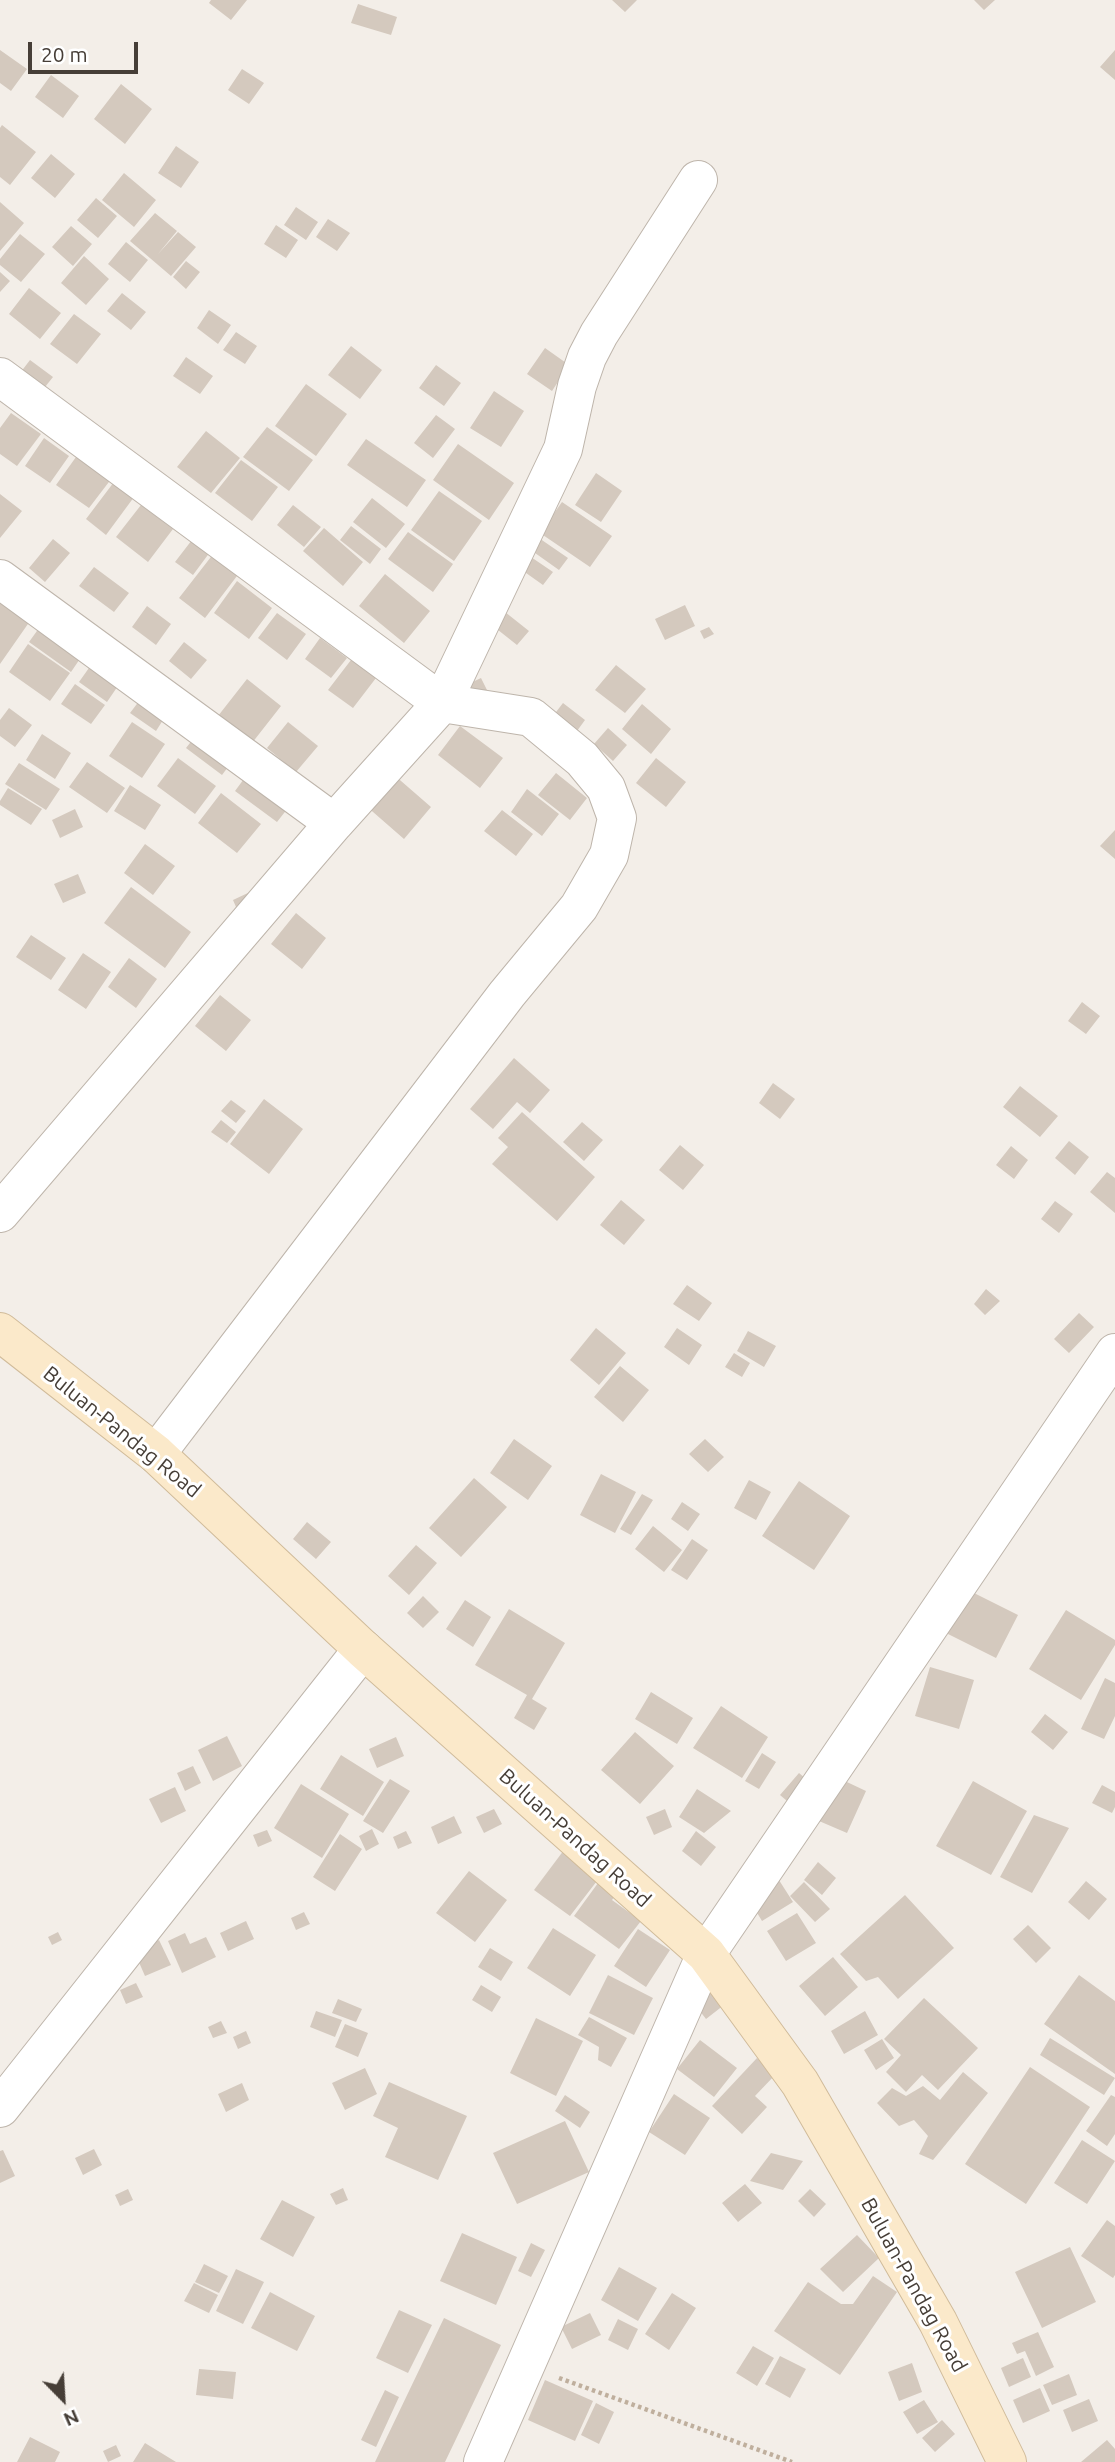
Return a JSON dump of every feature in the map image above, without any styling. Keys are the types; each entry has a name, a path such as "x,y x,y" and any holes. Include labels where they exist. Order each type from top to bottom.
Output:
{"main road":[{"name":"Buluan-Pandag Road","path":"0,1332 156,1454 363,1649 706,1954 800,2083 938,2322 1007,2462"}],"street":[{"path":"0,1213 334,823 442,703 564,449 587,357 698,180"},
{"path":"0,377 442,703 531,717 582,759 606,788 617,818 609,855 579,908 507,993 156,1454"},
{"path":"0,579 334,823"},
{"path":"483,2462 706,1954 1115,1353"},
{"path":"0,2108 363,1649"}],"path":[{"path":"524,2366 792,2462"}],"building":[{"path":"211,0 247,0 231,20 209,3"},
{"path":"612,0 637,0 625,12"},
{"path":"974,0 995,0 984,10"},
{"path":"358,4 397,17 391,35 351,23"},
{"path":"0,50 27,69 11,91 0,83"},
{"path":"1115,50 1115,80 1100,67"},
{"path":"242,69 264,83 249,104 228,90"},
{"path":"51,75 79,96 63,118 35,97"},
{"path":"121,84 152,109 125,144 94,119"},
{"path":"2,125 36,152 10,185 0,177"},
{"path":"176,146 199,162 181,188 158,173"},
{"path":"51,154 75,174 55,198 31,178"},
{"path":"124,173 156,200 134,227 102,200"},
{"path":"96,198 117,216 98,238 77,220"},
{"path":"0,202 24,223 0,251"},
{"path":"296,207 318,222 306,240 284,225"},
{"path":"155,213 177,231 158,254 178,232 196,247 171,276 130,241"},
{"path":"328,219 350,233 337,251 316,237"},
{"path":"276,225 298,240 286,258 264,244"},
{"path":"71,226 92,244 73,266 52,247"},
{"path":"20,234 45,254 21,282 0,265 0,259"},
{"path":"126,242 148,260 130,282 108,264"},
{"path":"84,256 109,279 86,305 61,283"},
{"path":"186,261 200,272 186,289 173,277"},
{"path":"0,272 10,281 0,292"},
{"path":"29,288 61,313 40,339 9,314"},
{"path":"122,293 146,312 131,330 107,311"},
{"path":"209,310 231,325 218,344 197,328"},
{"path":"74,314 101,334 77,364 50,344"},
{"path":"236,332 257,346 245,364 223,350"},
{"path":"351,346 382,370 360,399 328,375"},
{"path":"545,348 569,365 552,391 527,374"},
{"path":"186,357 213,376 200,394 173,376"},
{"path":"30,360 53,377 37,397 14,381"},
{"path":"436,365 461,383 444,406 419,388"},
{"path":"306,384 347,414 316,456 275,426"},
{"path":"494,391 524,411 501,447 470,428"},
{"path":"11,413 41,434 17,466 0,454 0,428"},
{"path":"436,415 455,429 433,458 414,443"},
{"path":"267,427 313,460 289,491 243,457"},
{"path":"206,431 240,458 211,493 177,467"},
{"path":"44,438 69,456 50,483 25,466"},
{"path":"366,439 426,480 407,507 347,465"},
{"path":"458,444 514,483 489,520 433,480"},
{"path":"81,450 115,474 89,508 56,485"},
{"path":"241,460 278,487 252,521 215,493"},
{"path":"596,473 622,491 601,522 575,505"},
{"path":"117,478 137,493 106,535 86,519"},
{"path":"439,491 482,521 454,561 411,530"},
{"path":"0,494 22,511 0,538"},
{"path":"372,498 405,524 386,548 353,522"},
{"path":"562,502 612,536 590,567 540,533"},
{"path":"141,505 173,529 148,562 116,537"},
{"path":"293,505 321,527 304,547 277,525"},
{"path":"351,526 381,549 370,564 340,540"},
{"path":"324,528 363,562 343,586 303,551"},
{"path":"408,532 453,564 433,592 388,559"},
{"path":"195,536 213,548 193,575 175,562"},
{"path":"536,536 568,558 559,570 528,548"},
{"path":"53,539 70,553 45,582 29,568"},
{"path":"214,553 240,572 205,618 179,598"},
{"path":"528,555 553,572 543,585 519,568"},
{"path":"94,567 129,593 114,612 79,586"},
{"path":"385,574 430,611 404,643 359,606"},
{"path":"237,581 272,608 249,639 214,613"},
{"path":"0,585 37,611 0,664"},
{"path":"685,605 695,626 665,640 655,619"},
{"path":"147,606 171,624 156,645 132,627"},
{"path":"500,608 529,631 517,645 488,622"},
{"path":"277,613 306,634 287,660 258,638"},
{"path":"47,617 88,647 71,672 29,642"},
{"path":"709,627 714,634 704,639 700,631"},
{"path":"320,638 347,658 331,678 305,659"},
{"path":"184,642 207,660 191,679 169,661"},
{"path":"28,644 70,673 50,701 9,672"},
{"path":"96,658 124,677 107,702 79,682"},
{"path":"351,660 376,678 353,708 328,690"},
{"path":"616,665 646,689 625,713 595,690"},
{"path":"481,678 487,690 467,699 462,687"},
{"path":"247,679 281,706 252,743 218,716"},
{"path":"75,684 105,705 91,724 61,704"},
{"path":"146,692 170,709 156,731 130,713"},
{"path":"563,703 585,720 569,742 546,725"},
{"path":"642,704 671,729 651,754 622,729"},
{"path":"9,708 32,725 15,747 0,736 0,720"},
{"path":"132,722 165,744 142,778 109,756"},
{"path":"288,722 318,746 296,772 267,748"},
{"path":"460,726 503,758 480,788 438,755"},
{"path":"608,728 627,745 613,761 594,744"},
{"path":"201,729 237,755 222,775 186,748"},
{"path":"42,734 71,753 55,779 26,760"},
{"path":"178,758 216,786 195,814 157,786"},
{"path":"656,758 686,782 666,807 636,783"},
{"path":"87,762 125,788 107,813 69,787"},
{"path":"19,763 60,789 46,810 5,784"},
{"path":"252,768 295,799 277,822 235,791"},
{"path":"556,773 587,798 570,820 538,795"},
{"path":"393,774 431,807 404,839 365,805"},
{"path":"130,785 161,805 145,830 114,811"},
{"path":"8,788 42,809 31,825 0,805"},
{"path":"527,789 559,814 542,836 511,812"},
{"path":"221,793 261,824 237,853 198,823"},
{"path":"75,809 83,827 60,838 52,820"},
{"path":"502,810 533,834 516,856 484,831"},
{"path":"1115,830 1115,859 1100,846"},
{"path":"145,844 175,866 153,895 124,873"},
{"path":"78,874 86,893 63,903 54,884"},
{"path":"131,887 191,932 165,968 104,923"},
{"path":"250,892 239,914 233,900"},
{"path":"296,913 326,938 302,969 271,944"},
{"path":"31,935 66,958 51,980 16,957"},
{"path":"83,953 111,972 86,1009 58,990"},
{"path":"129,958 157,979 136,1008 108,987"},
{"path":"220,995 251,1020 226,1051 195,1026"},
{"path":"1082,1002 1100,1016 1086,1034 1068,1021"},
{"path":"514,1058 550,1090 530,1113 517,1102 493,1129 470,1109"},
{"path":"773,1083 795,1099 780,1119 759,1103"},
{"path":"1020,1086 1058,1116 1040,1137 1003,1107"},
{"path":"264,1099 303,1129 269,1174 230,1144"},
{"path":"231,1100 246,1111 236,1123 221,1111"},
{"path":"522,1112 595,1177 557,1221 492,1164 508,1147 498,1138"},
{"path":"221,1120 236,1132 227,1143 211,1132"},
{"path":"582,1122 603,1140 584,1161 563,1142"},
{"path":"1069,1141 1089,1157 1075,1175 1055,1158"},
{"path":"680,1145 704,1165 683,1190 659,1170"},
{"path":"1011,1146 1028,1160 1014,1179 996,1165"},
{"path":"1107,1172 1115,1178 1115,1213 1090,1192"},
{"path":"621,1200 645,1220 624,1245 600,1225"},
{"path":"1055,1201 1073,1214 1059,1233 1041,1219"},
{"path":"687,1285 712,1303 699,1321 673,1304"},
{"path":"986,1289 1000,1301 985,1315 974,1304"},
{"path":"1079,1313 1094,1327 1069,1353 1054,1339"},
{"path":"596,1328 626,1353 599,1385 570,1360"},
{"path":"677,1328 702,1345 689,1365 664,1347"},
{"path":"748,1331 776,1346 764,1367 737,1351"},
{"path":"734,1353 750,1363 742,1377 725,1367"},
{"path":"620,1366 649,1390 623,1422 594,1397"},
{"path":"514,1439 552,1466 528,1500 490,1473"},
{"path":"705,1439 724,1457 708,1472 689,1454"},
{"path":"601,1474 636,1492 615,1533 580,1515"},
{"path":"474,1478 507,1507 461,1557 429,1528"},
{"path":"749,1480 771,1492 756,1520 734,1508"},
{"path":"799,1481 850,1516 814,1570 762,1536"},
{"path":"642,1494 653,1500 631,1535 620,1529"},
{"path":"682,1502 700,1514 688,1531 671,1519"},
{"path":"307,1522 331,1542 316,1559 293,1539"},
{"path":"653,1526 682,1550 664,1572 635,1549"},
{"path":"692,1539 708,1550 687,1580 671,1570"},
{"path":"416,1545 437,1563 409,1595 388,1576"},
{"path":"968,1590 1018,1615 996,1658 946,1633"},
{"path":"423,1596 439,1612 423,1628 407,1613"},
{"path":"465,1600 491,1617 473,1647 446,1629"},
{"path":"509,1609 565,1643 532,1699 547,1708 534,1730 514,1718 527,1695 475,1665"},
{"path":"1066,1610 1115,1640 1115,1645 1081,1700 1029,1669"},
{"path":"930,1667 974,1680 959,1729 915,1716"},
{"path":"1105,1678 1115,1683 1115,1716 1104,1739 1081,1729"},
{"path":"651,1692 693,1718 677,1744 635,1719"},
{"path":"721,1706 768,1737 742,1778 693,1748"},
{"path":"1045,1714 1068,1732 1053,1750 1031,1732"},
{"path":"635,1732 674,1766 640,1804 601,1770"},
{"path":"227,1736 242,1766 213,1781 198,1750"},
{"path":"396,1737 404,1756 377,1768 369,1749"},
{"path":"762,1753 776,1762 759,1789 745,1781"},
{"path":"341,1755 384,1782 363,1816 320,1789"},
{"path":"193,1766 201,1783 185,1791 177,1773"},
{"path":"799,1773 812,1784 793,1806 780,1795"},
{"path":"832,1775 866,1791 847,1833 812,1818"},
{"path":"390,1779 410,1791 383,1833 363,1821"},
{"path":"973,1781 1027,1811 991,1875 936,1846"},
{"path":"301,1784 349,1814 322,1858 274,1828"},
{"path":"1102,1785 1115,1792 1115,1807 1112,1813 1092,1803"},
{"path":"175,1787 186,1811 161,1823 149,1799"},
{"path":"697,1789 731,1811 704,1833 679,1817"},
{"path":"494,1809 502,1824 484,1833 476,1817"},
{"path":"665,1809 672,1827 654,1835 646,1817"},
{"path":"1034,1815 1069,1828 1032,1893 1000,1877"},
{"path":"454,1816 462,1833 438,1844 431,1827"},
{"path":"372,1829 379,1844 366,1851 359,1836"},
{"path":"267,1830 272,1841 258,1847 253,1835"},
{"path":"406,1831 412,1843 398,1849 393,1837"},
{"path":"696,1831 716,1847 701,1866 682,1851"},
{"path":"340,1834 362,1849 335,1891 313,1877"},
{"path":"564,1850 600,1877 570,1916 534,1890"},
{"path":"818,1862 836,1878 822,1895 804,1880"},
{"path":"469,1871 507,1900 475,1942 436,1913"},
{"path":"606,1872 623,1885 612,1900 641,1921 619,1949 574,1916"},
{"path":"777,1877 793,1902 762,1921 747,1896"},
{"path":"1086,1881 1107,1899 1089,1920 1068,1902"},
{"path":"804,1882 830,1909 815,1922 790,1896"},
{"path":"905,1895 954,1948 898,1999 878,1977 866,1981 840,1954"},
{"path":"304,1912 310,1924 296,1930 291,1918"},
{"path":"797,1913 816,1943 786,1961 767,1931"},
{"path":"246,1921 254,1939 228,1951 220,1933"},
{"path":"1028,1925 1051,1948 1036,1963 1013,1939"},
{"path":"553,1928 596,1955 570,1996 527,1968"},
{"path":"638,1929 670,1950 646,1987 614,1966"},
{"path":"58,1932 62,1940 52,1945 48,1937"},
{"path":"185,1933 190,1944 206,1937 216,1957 182,1973 168,1941"},
{"path":"159,1940 171,1965 145,1976 134,1951"},
{"path":"490,1948 513,1962 501,1981 478,1967"},
{"path":"833,1957 858,1987 825,2016 799,1986"},
{"path":"608,1975 653,1998 634,2035 589,2013"},
{"path":"1079,1975 1115,2001 1115,2074 1044,2024"},
{"path":"136,1983 143,1997 126,2004 120,1990"},
{"path":"481,1985 501,1997 492,2012 472,2000"},
{"path":"711,1988 724,2005 706,2019 693,2002"},
{"path":"924,1998 978,2048 938,2090 922,2075 906,2092 886,2072 901,2055 884,2039"},
{"path":"338,1999 362,2009 356,2022 332,2013"},
{"path":"316,2011 342,2020 335,2037 310,2027"},
{"path":"865,2011 878,2035 844,2054 831,2031"},
{"path":"589,2017 627,2038 611,2067 598,2060 599,2047 578,2035"},
{"path":"536,2018 583,2041 556,2096 510,2073"},
{"path":"221,2021 227,2033 213,2038 208,2027"},
{"path":"345,2024 368,2033 358,2057 335,2047"},
{"path":"246,2031 251,2043 238,2049 233,2037"},
{"path":"1050,2038 1115,2078 1104,2095 1040,2055"},
{"path":"882,2039 894,2058 876,2070 864,2050"},
{"path":"700,2040 737,2068 714,2097 677,2069"},
{"path":"757,2058 775,2075 755,2096 767,2107 742,2134 712,2106"},
{"path":"1030,2067 1090,2107 1026,2204 965,2164"},
{"path":"365,2068 377,2094 345,2110 332,2083"},
{"path":"963,2072 988,2093 933,2160 919,2154 928,2136 914,2120 899,2126 877,2103 892,2088 906,2096 923,2086 940,2100"},
{"path":"389,2082 467,2116 438,2180 385,2157 398,2128 373,2116"},
{"path":"242,2083 249,2100 226,2112 218,2094"},
{"path":"674,2094 710,2118 685,2155 649,2132"},
{"path":"565,2095 590,2112 580,2128 555,2111"},
{"path":"1111,2095 1115,2097 1115,2134 1107,2146 1086,2131"},
{"path":"565,2121 589,2172 517,2204 493,2153"},
{"path":"1082,2140 1115,2161 1087,2204 1054,2183"},
{"path":"94,2149 102,2165 83,2175 75,2158"},
{"path":"3,2150 15,2176 0,2183 0,2151"},
{"path":"771,2153 803,2161 783,2190 750,2181"},
{"path":"745,2184 762,2203 738,2222 722,2203"},
{"path":"343,2188 348,2200 336,2205 330,2194"},
{"path":"128,2189 133,2200 120,2206 115,2195"},
{"path":"810,2189 826,2204 814,2217 798,2201"},
{"path":"282,2200 315,2217 293,2257 260,2239"},
{"path":"1107,2220 1115,2226 1113,2278 1081,2256"},
{"path":"462,2233 517,2257 496,2305 440,2281"},
{"path":"857,2235 879,2258 843,2292 820,2269"},
{"path":"531,2243 545,2250 531,2277 518,2271"},
{"path":"1070,2247 1096,2302 1042,2328 1015,2272"},
{"path":"204,2264 228,2276 219,2293 195,2282"},
{"path":"619,2267 657,2288 638,2321 601,2300"},
{"path":"236,2269 264,2282 243,2324 216,2311"},
{"path":"873,2276 897,2292 840,2375 774,2331 808,2282 841,2304 853,2304"},
{"path":"194,2283 218,2295 209,2313 184,2301"},
{"path":"270,2292 315,2316 297,2351 251,2328"},
{"path":"672,2293 696,2308 669,2350 645,2334"},
{"path":"399,2310 432,2325 408,2373 376,2358"},
{"path":"590,2313 601,2335 572,2349 561,2327"},
{"path":"444,2318 501,2345 445,2462 375,2462"},
{"path":"618,2319 638,2329 628,2350 608,2340"},
{"path":"1038,2332 1054,2367 1036,2376 1025,2351 1017,2354 1012,2343"},
{"path":"753,2346 774,2358 757,2386 736,2373"},
{"path":"780,2356 806,2369 790,2398 765,2384"},
{"path":"1023,2358 1031,2377 1009,2387 1001,2368"},
{"path":"912,2363 922,2392 899,2401 888,2372"},
{"path":"199,2369 236,2372 233,2399 196,2395"},
{"path":"1069,2374 1077,2395 1052,2405 1043,2385"},
{"path":"545,2380 593,2401 575,2441 528,2420"},
{"path":"1040,2388 1050,2411 1023,2423 1013,2400"},
{"path":"385,2390 399,2397 376,2447 361,2440"},
{"path":"1089,2399 1098,2421 1072,2432 1063,2410"},
{"path":"924,2400 938,2422 917,2434 903,2412"},
{"path":"596,2403 614,2412 599,2444 581,2435"},
{"path":"942,2420 955,2434 935,2452 922,2438"},
{"path":"30,2437 60,2452 55,2462 17,2462"},
{"path":"1107,2440 1115,2449 1115,2462 1081,2462"},
{"path":"145,2443 176,2462 133,2462"},
{"path":"116,2445 121,2456 108,2462 103,2451"}]}
